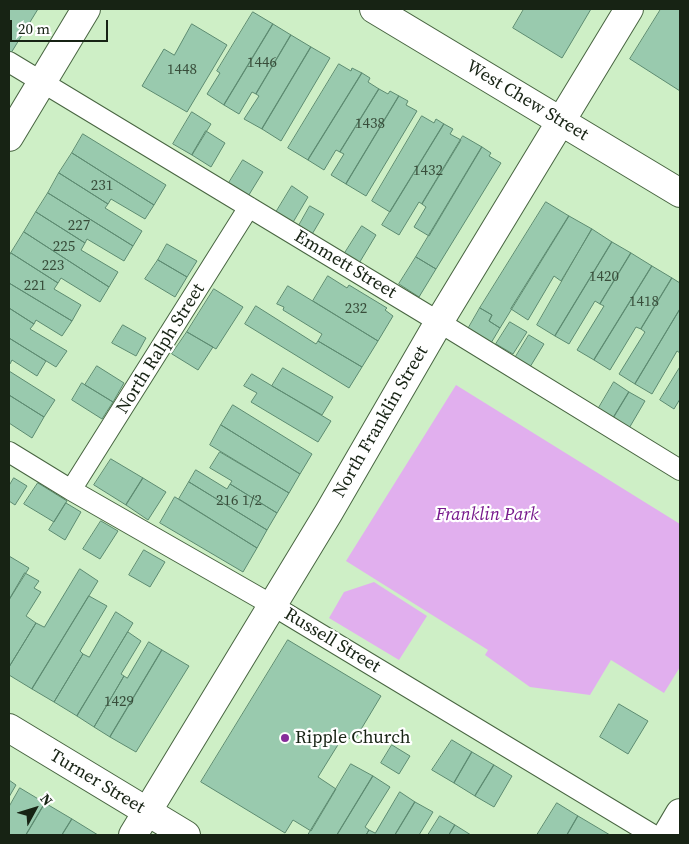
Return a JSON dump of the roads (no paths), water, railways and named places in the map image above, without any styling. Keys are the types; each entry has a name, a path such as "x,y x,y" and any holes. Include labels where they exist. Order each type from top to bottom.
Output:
{"street":[{"path":"9,137 86,9"},
{"name":"West Chew Street","path":"374,9 680,193"},
{"name":"North Franklin Street","path":"133,835 329,512 439,322 629,9"},
{"name":"Turner Street","path":"9,728 186,835"},
{"path":"667,835 680,813"}],"lane":[{"name":"Emmett Street","path":"9,62 680,470"},
{"name":"North Ralph Street","path":"71,490 250,207"},
{"name":"Russell Street","path":"9,452 272,606 653,835"}],"place":[{"name":"Ripple Church","path":"285,738"}],"park label":[{"name":"Franklin Park","path":"487,515"}]}
